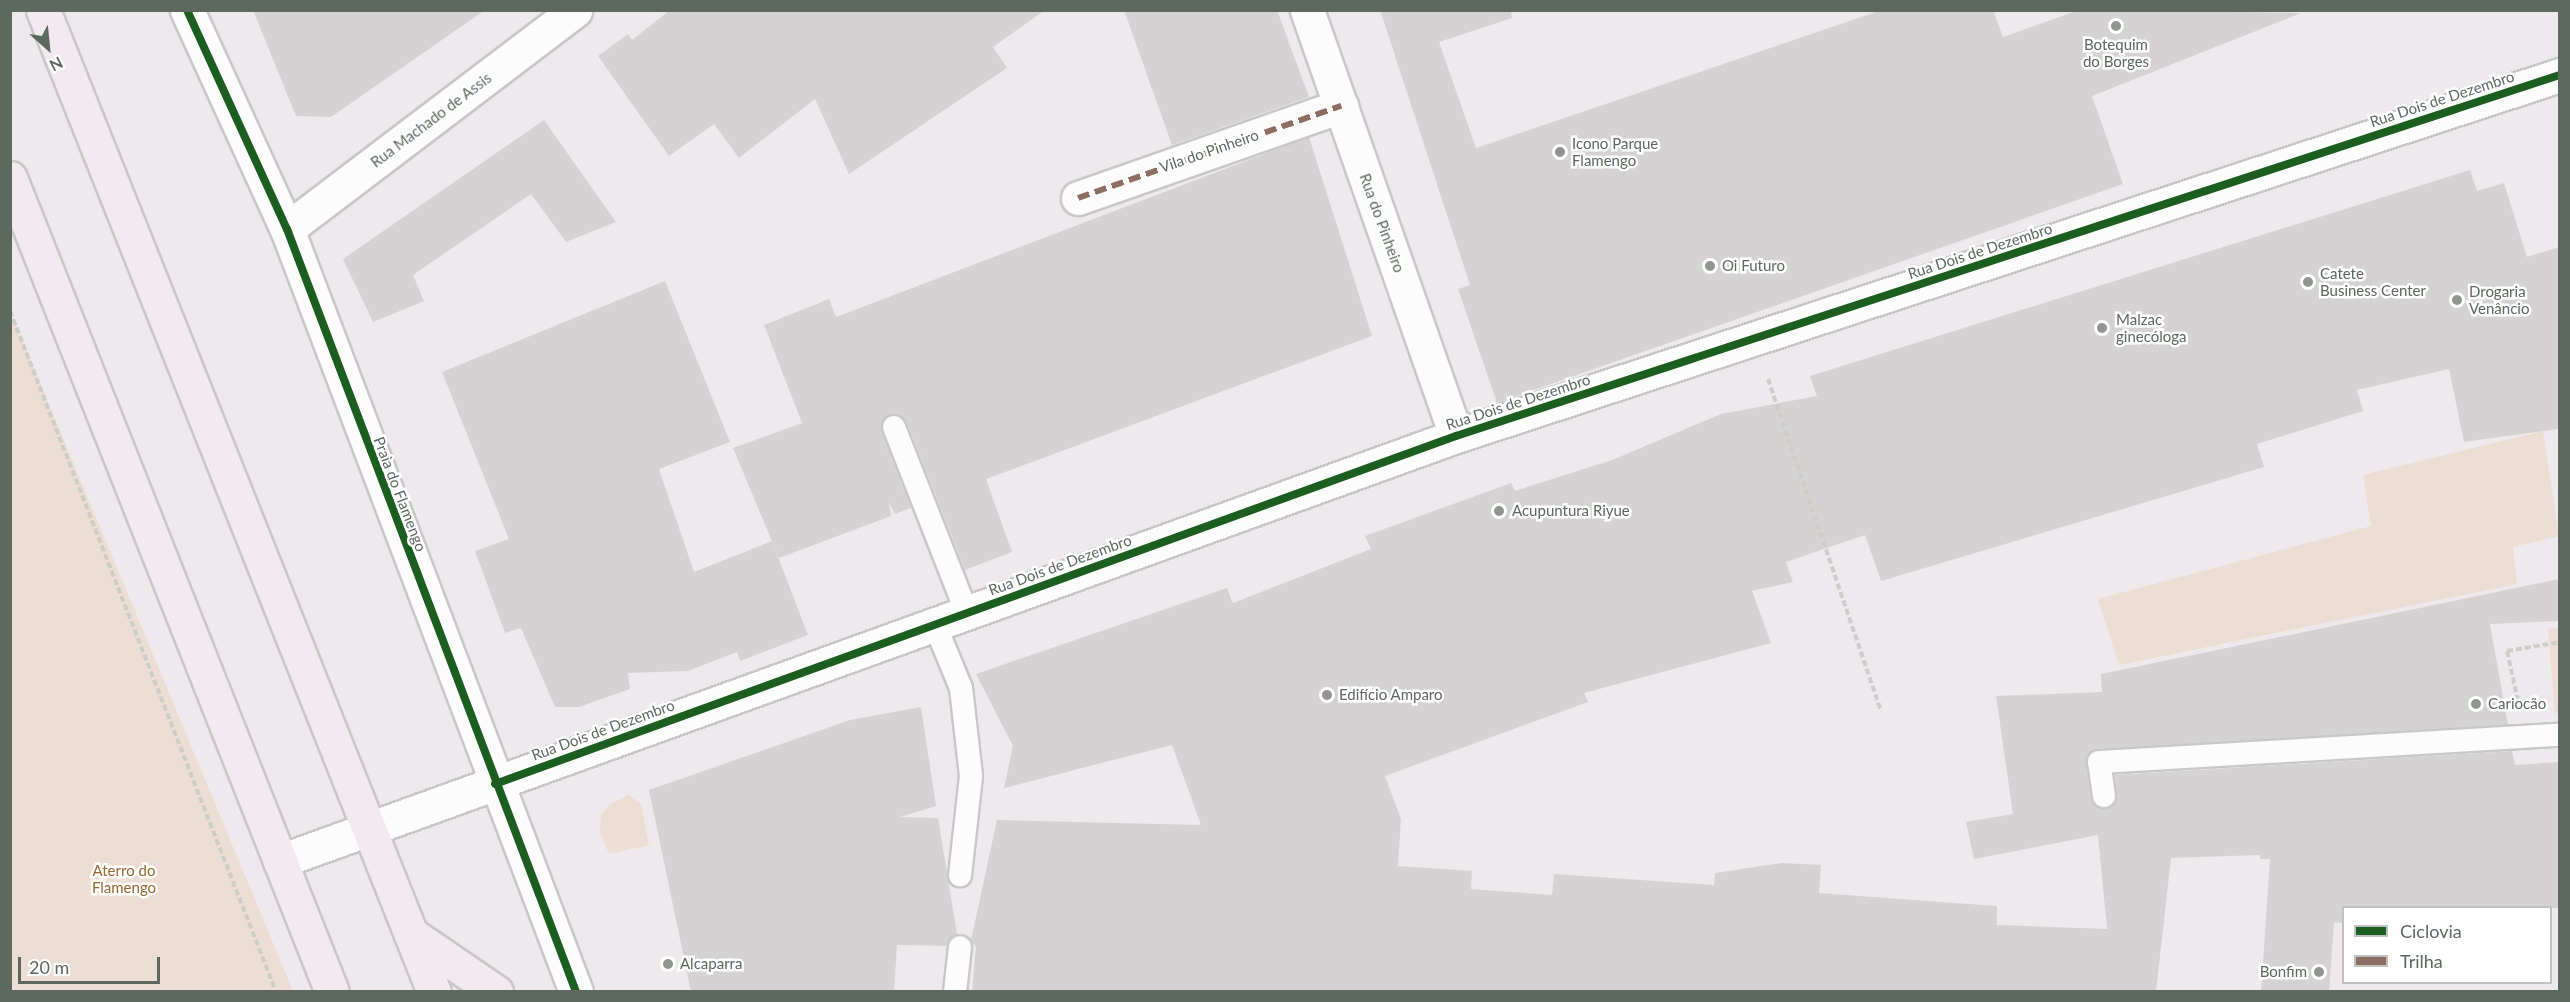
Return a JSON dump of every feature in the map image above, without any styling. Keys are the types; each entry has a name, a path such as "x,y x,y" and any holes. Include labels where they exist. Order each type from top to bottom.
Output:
{"main road":[{"path":"43,10 366,830 434,992"},
{"path":"10,178 332,992"},
{"path":"411,934 496,992"}],"street":[{"name":"Praia do Flamengo","path":"187,10 287,229 495,784 576,992"},
{"name":"Rua Machado de Assis","path":"287,229 575,10"},
{"name":"Rua do Pinheiro","path":"1307,10 1456,436"},
{"name":"Rua Dois de Dezembro","path":"280,861 1456,436 2559,75"},
{"name":"Vila do Pinheiro","path":"1078,198 1341,106"}],"lane":[{"path":"894,427 967,613"},
{"path":"935,625 962,688 971,776 960,875"},
{"path":"2104,796 2099,762 2559,735"},
{"path":"955,992 960,947"}],"path":[{"path":"10,311 276,992"},
{"path":"1755,338 1881,711"},
{"path":"2524,737 2507,651 2559,642"}],"green space":[{"name":"Aterro do Flamengo","path":"11,313 293,991 11,991"},
{"path":"2543,431 2559,536 2513,547 2517,584 2119,665 2098,599 2371,526 2363,475"},
{"path":"2559,628 2559,713 2555,713 2548,629"},
{"path":"629,795 641,804 649,845 609,854 600,832 601,815 610,804"}],"building":[{"path":"253,10 485,10 331,117 296,116"},
{"path":"670,10 1045,10 993,47 1007,68 849,174 815,99 739,158 714,124 669,156 598,56 628,34 632,40"},
{"path":"1124,10 1277,10 1309,97 1172,145"},
{"path":"1380,10 1511,10 1512,18 1439,42 1476,148 1882,10 1993,10 2003,37 2079,10 2301,13 2092,96 2123,184 1497,403 1458,289 1470,285"},
{"path":"544,120 616,222 566,242 531,194 413,275 424,301 373,322 343,259"},
{"path":"1309,137 1372,336 986,479 1012,552 965,570 907,422 890,414 883,419 881,431 911,508 895,514 889,503 891,516 779,558 733,448 802,423 764,325 829,299 836,317"},
{"path":"2470,170 2477,191 2504,183 2527,257 2559,247 2559,429 2464,442 2449,369 2357,390 2363,411 2257,444 2264,467 1881,581 1865,535 1786,562 1793,582 1752,591 1771,643 1584,693 1588,702 1385,776 1401,819 1398,866 1472,871 1471,889 1552,895 1554,874 1714,885 1715,873 1782,863 1821,865 1819,893 1997,906 1997,925 2107,929 2098,835 1974,859 1966,822 2013,814 1996,696 2102,692 2101,674 2559,579 2559,621 2490,624 2508,725 2098,749 2091,751 2086,763 2091,799 2105,809 2117,800 2115,775 2512,751 2515,765 2559,762 2559,908 2552,908 2552,906 2342,906 2342,923 2334,922 2329,992 2261,992 2270,859 2260,859 2260,855 2171,858 2156,992 972,992 976,947 971,940 997,820 1201,825 1172,745 1004,788 1013,746 976,674 1227,588 1233,603 1371,549 1365,536 1511,483 1515,491 1612,460 1721,414 1817,396 1810,376"},
{"path":"665,281 730,442 659,469 694,572 772,541 808,635 740,661 737,652 688,671 628,673 630,689 579,707 555,707 521,628 505,633 475,551 509,539 442,372"},
{"path":"921,707 936,806 900,817 938,818 957,934 946,946 897,945 894,992 691,992 649,790 850,720"}],"marked path":[{"path":"1078,198 1341,106"}],"cycle path":[{"path":"187,10 287,229 576,992"},
{"path":"495,784 1456,436 2560,75"}],"place":[{"name":"Botequim do Borges","path":"2116,26"},
{"name":"Icono Parque Flamengo","path":"1560,152"},
{"name":"Oi Futuro","path":"1710,266"},
{"name":"Catete Business Center","path":"2308,282"},
{"name":"Drogaria Venâncio","path":"2457,300"},
{"name":"Malzac ginecóloga","path":"2102,328"},
{"name":"Acupuntura Riyue","path":"1499,511"},
{"name":"Edifício Amparo","path":"1327,695"},
{"name":"Cariocão","path":"2476,704"},
{"name":"Alcaparra","path":"668,964"},
{"name":"Bonfim","path":"2319,972"}]}
